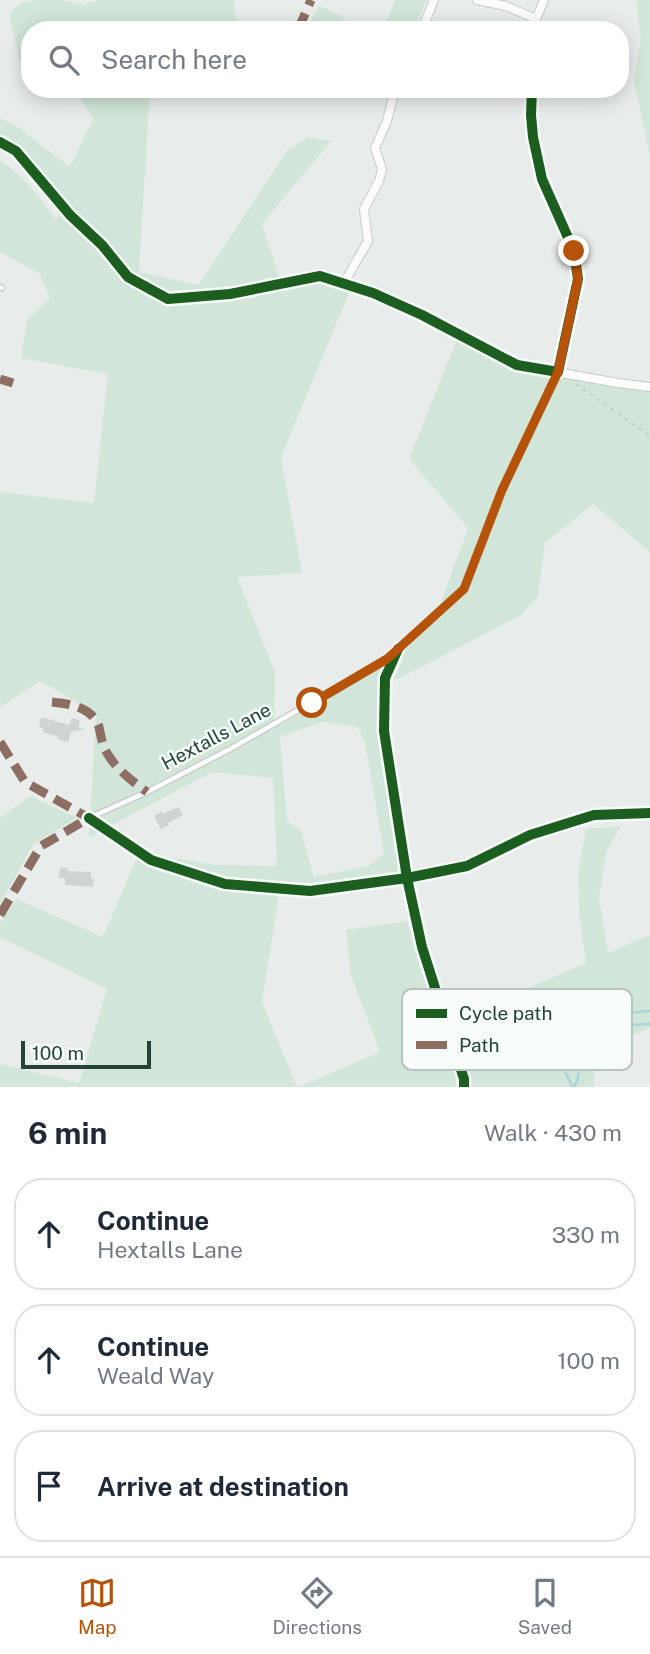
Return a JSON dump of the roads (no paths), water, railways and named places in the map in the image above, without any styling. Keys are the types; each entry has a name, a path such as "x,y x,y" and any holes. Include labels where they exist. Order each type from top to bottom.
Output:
{"street":[{"path":"426,21 434,0"},
{"path":"477,0 506,6 536,19 544,0"},
{"path":"344,284 368,241 365,209 382,169 375,148 387,121 392,98"},
{"path":"532,98 533,137 542,179 574,251 578,279 558,372"},
{"path":"0,142 16,150 70,215 102,245 128,277 169,299 230,294 320,276 373,293 422,315 517,365 650,387"}],"lane":[{"name":"Hextalls Lane","path":"89,818 147,792 232,748 387,659 464,589 502,490 558,372"}],"waterway":[{"path":"632,1013 650,1011"},
{"path":"632,1025 650,1024"},
{"path":"564,1070 573,1087"},
{"path":"574,1087 579,1070"}]}
